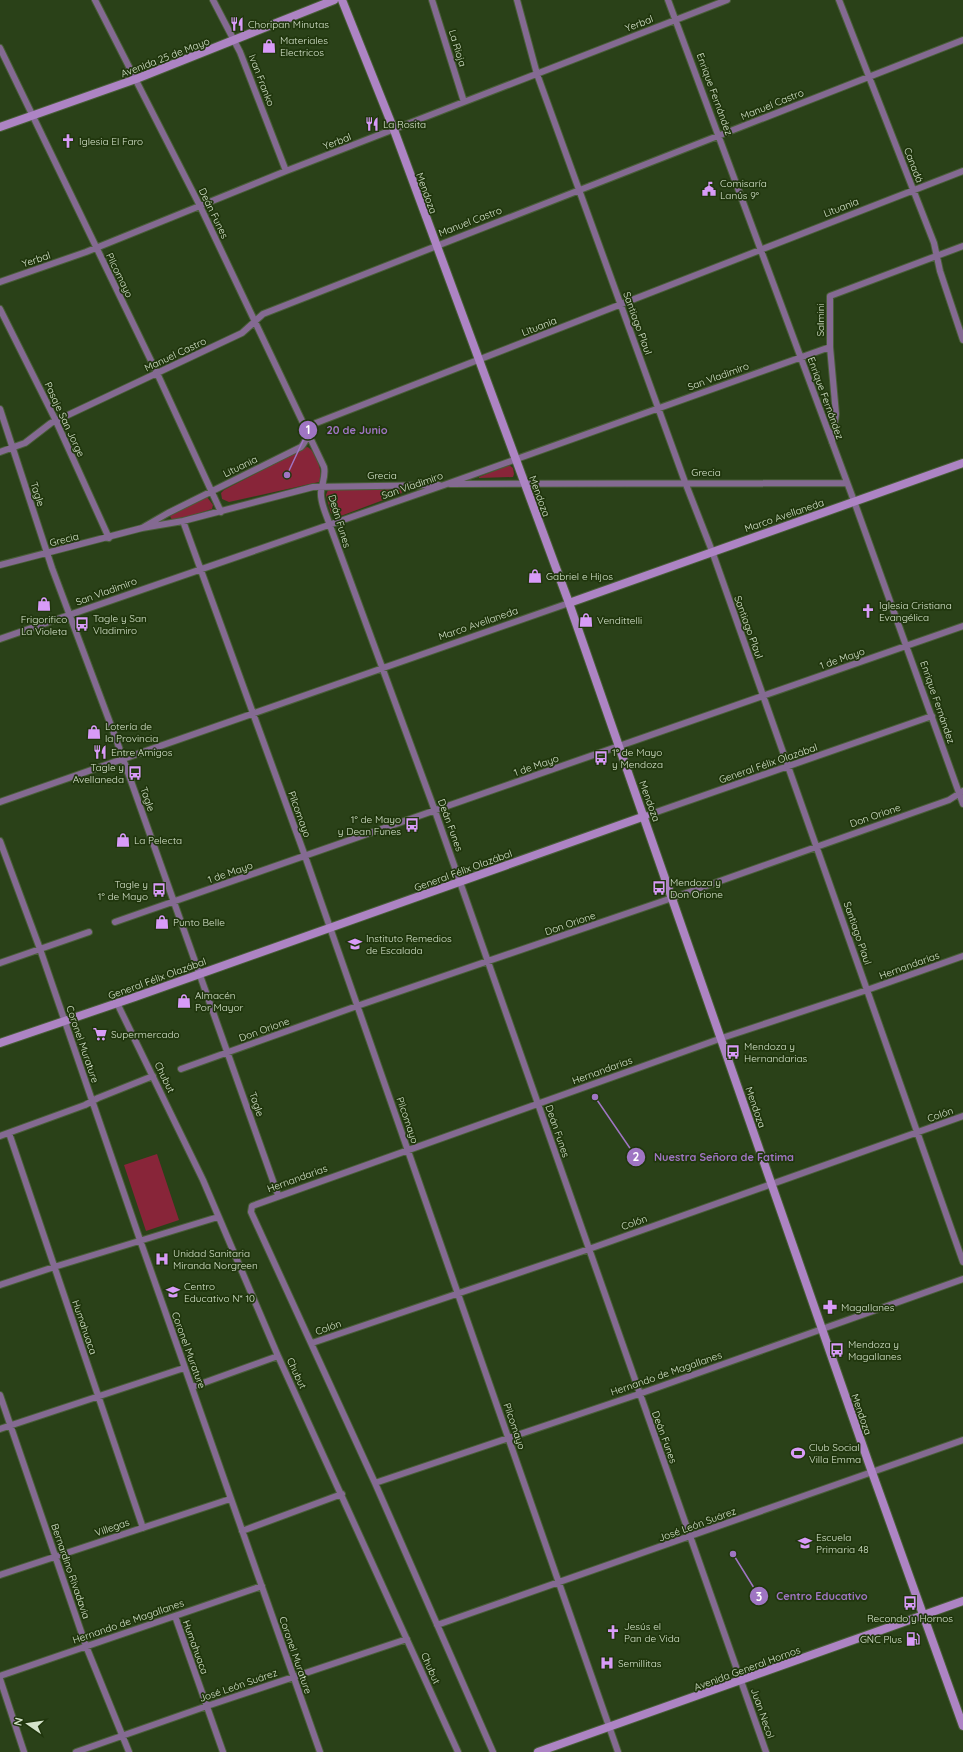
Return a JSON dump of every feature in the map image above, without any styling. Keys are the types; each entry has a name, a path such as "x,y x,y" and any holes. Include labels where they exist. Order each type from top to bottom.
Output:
{"street":[{"name":"Deán Funes","path":"95,0 200,206 324,467 325,477 322,485 322,501 329,523 435,811 639,1394 742,1680"},
{"name":"Ivan Franko","path":"213,0 235,41 286,171"},
{"name":"Avenida 25 de Mayo","path":"0,127 33,117 136,79 235,41 334,0"},
{"name":"Mendoza","path":"342,0 394,130 478,361 516,458 569,603 722,1038 822,1329 963,1726"},
{"name":"La Rioja","path":"432,0 464,102"},
{"name":"Santiago Plaul","path":"517,0 537,74 685,482 712,551 963,1262"},
{"name":"Enrique Fernández","path":"668,0 961,792 963,804"},
{"name":"Yerbal","path":"0,282 95,248 286,171 727,0"},
{"name":"Canadá","path":"838,0 869,76 937,254 940,271 963,340"},
{"name":"Manuel Castro","path":"0,452 33,438 56,421 242,333 263,314 963,40"},
{"name":"Pilcomayo","path":"0,48 157,374 221,512"},
{"name":"Lituania","path":"142,528 168,513 301,447 308,436 310,429 316,423 963,171"},
{"path":"937,254 963,246"},
{"name":"Salmini","path":"832,443 836,414 830,347 830,299 833,294 937,254"},
{"name":"Pasaje San Jorge","path":"0,310 56,421 109,538"},
{"name":"San Vladimiro","path":"0,639 830,347"},
{"name":"Tagle","path":"0,409 47,553 123,759 278,1195"},
{"name":"Marco Avellaneda","path":"0,802 381,667 569,603 963,463"},
{"name":"Grecia","path":"0,565 109,538 142,528 183,521 221,512 322,485 846,482"},
{"name":"Pilcomayo","path":"183,521 305,856 618,1752"},
{"name":"1 de Mayo","path":"115,922 963,626"},
{"name":"General Félix Olazábal","path":"0,1043 932,716"},
{"name":"Don Orione","path":"181,1069 357,1006 672,898 949,800 961,792"},
{"name":"Coronel Murature","path":"0,841 65,1020 184,1368 320,1752"},
{"path":"0,963 89,932"},
{"name":"Hernandarias","path":"312,1343 251,1208 254,1204 722,1038 867,990 963,956"},
{"name":"Chubut","path":"117,1003 203,1180 278,1356 458,1752"},
{"path":"0,1136 153,1076"},
{"name":"Colón","path":"312,1343 589,1249 963,1116"},
{"name":"Humahuaca","path":"9,1133 143,1528"},
{"path":"0,1285 140,1240 218,1217"},
{"name":"Hernando de Magallanes","path":"374,1483 639,1394 963,1279"},
{"path":"312,1343 493,1752"},
{"path":"192,1387 278,1356"},
{"path":"0,1429 184,1368"},
{"name":"Bernardino Rivadavia","path":"0,1395 86,1646 128,1752"},
{"name":"José León Suárez","path":"437,1625 963,1440"},
{"path":"242,1531 342,1494"},
{"name":"Villegas","path":"0,1575 230,1499"},
{"name":"Hernando de Magallanes","path":"0,1678 86,1646 262,1586"},
{"name":"Avenida General Hornos","path":"538,1752 963,1601"},
{"name":"Humahuaca","path":"175,1616 223,1752"},
{"name":"José León Suárez","path":"76,1752 207,1706 407,1639"},
{"path":"0,1678 24,1752"},
{"name":"Juan Necol","path":"742,1680 766,1752"}],"shaded area":[{"path":"307,447 316,457 320,468 319,482 229,502 222,499 221,493 224,490"},
{"path":"509,465 513,468 513,477 479,478 479,477"},
{"path":"398,489 401,490 402,493 338,517 331,513 326,495 328,490"},
{"path":"207,497 213,505 212,509 174,521 172,520 170,516 172,514"},
{"path":"157,1154 179,1220 146,1231 124,1165"}],"place":[{"name":"Choripan Minutas","path":"237,24"},
{"name":"Materiales Electricos","path":"269,46"},
{"name":"La Rosita","path":"372,124"},
{"name":"Iglesia El Faro","path":"68,141"},
{"name":"Comisaría Lanús 9°","path":"709,189"},
{"name":"20 de Junio","path":"287,475"},
{"name":"Gabriel e Hijos","path":"535,576"},
{"name":"Frigorifico La Violeta","path":"44,604"},
{"name":"Iglesia Cristiana Evangélica","path":"868,611"},
{"name":"Vendittelli","path":"586,620"},
{"name":"Tagle y San Vladimiro","path":"82,624"},
{"name":"Lotería de la Provincia","path":"94,732"},
{"name":"Entre Amigos","path":"100,752"},
{"name":"1° de Mayo y Mendoza","path":"601,758"},
{"name":"Tagle y Avellaneda","path":"135,773"},
{"name":"1° de Mayo y Dean Funes","path":"412,825"},
{"name":"La Pelecta","path":"123,840"},
{"name":"Mendoza y Don Orione","path":"659,888"},
{"name":"Tagle y 1° de Mayo","path":"159,890"},
{"name":"Punto Belle","path":"162,922"},
{"name":"Instituto Remedios de Escalada","path":"355,944"},
{"name":"Almacén Por Mayor","path":"184,1001"},
{"name":"Supermercado","path":"100,1034"},
{"name":"Mendoza y Hernandarias","path":"733,1052"},
{"name":"Nuestra Señora de Fatima","path":"595,1097"},
{"name":"Unidad Sanitaria Miranda Norgreen","path":"162,1259"},
{"name":"Centro Educativo N* 10","path":"173,1292"},
{"name":"Magallanes","path":"830,1307"},
{"name":"Mendoza y Magallanes","path":"837,1350"},
{"name":"Club Social Villa Emma","path":"798,1453"},
{"name":"Escuela Primaria 48","path":"805,1543"},
{"name":"Centro Educativo","path":"733,1554"},
{"name":"Recondo y Hornos","path":"910,1603"},
{"name":"Jesús el Pan de Vida","path":"613,1632"},
{"name":"GNC Plus","path":"913,1639"},
{"name":"Semillitas","path":"607,1663"}]}
